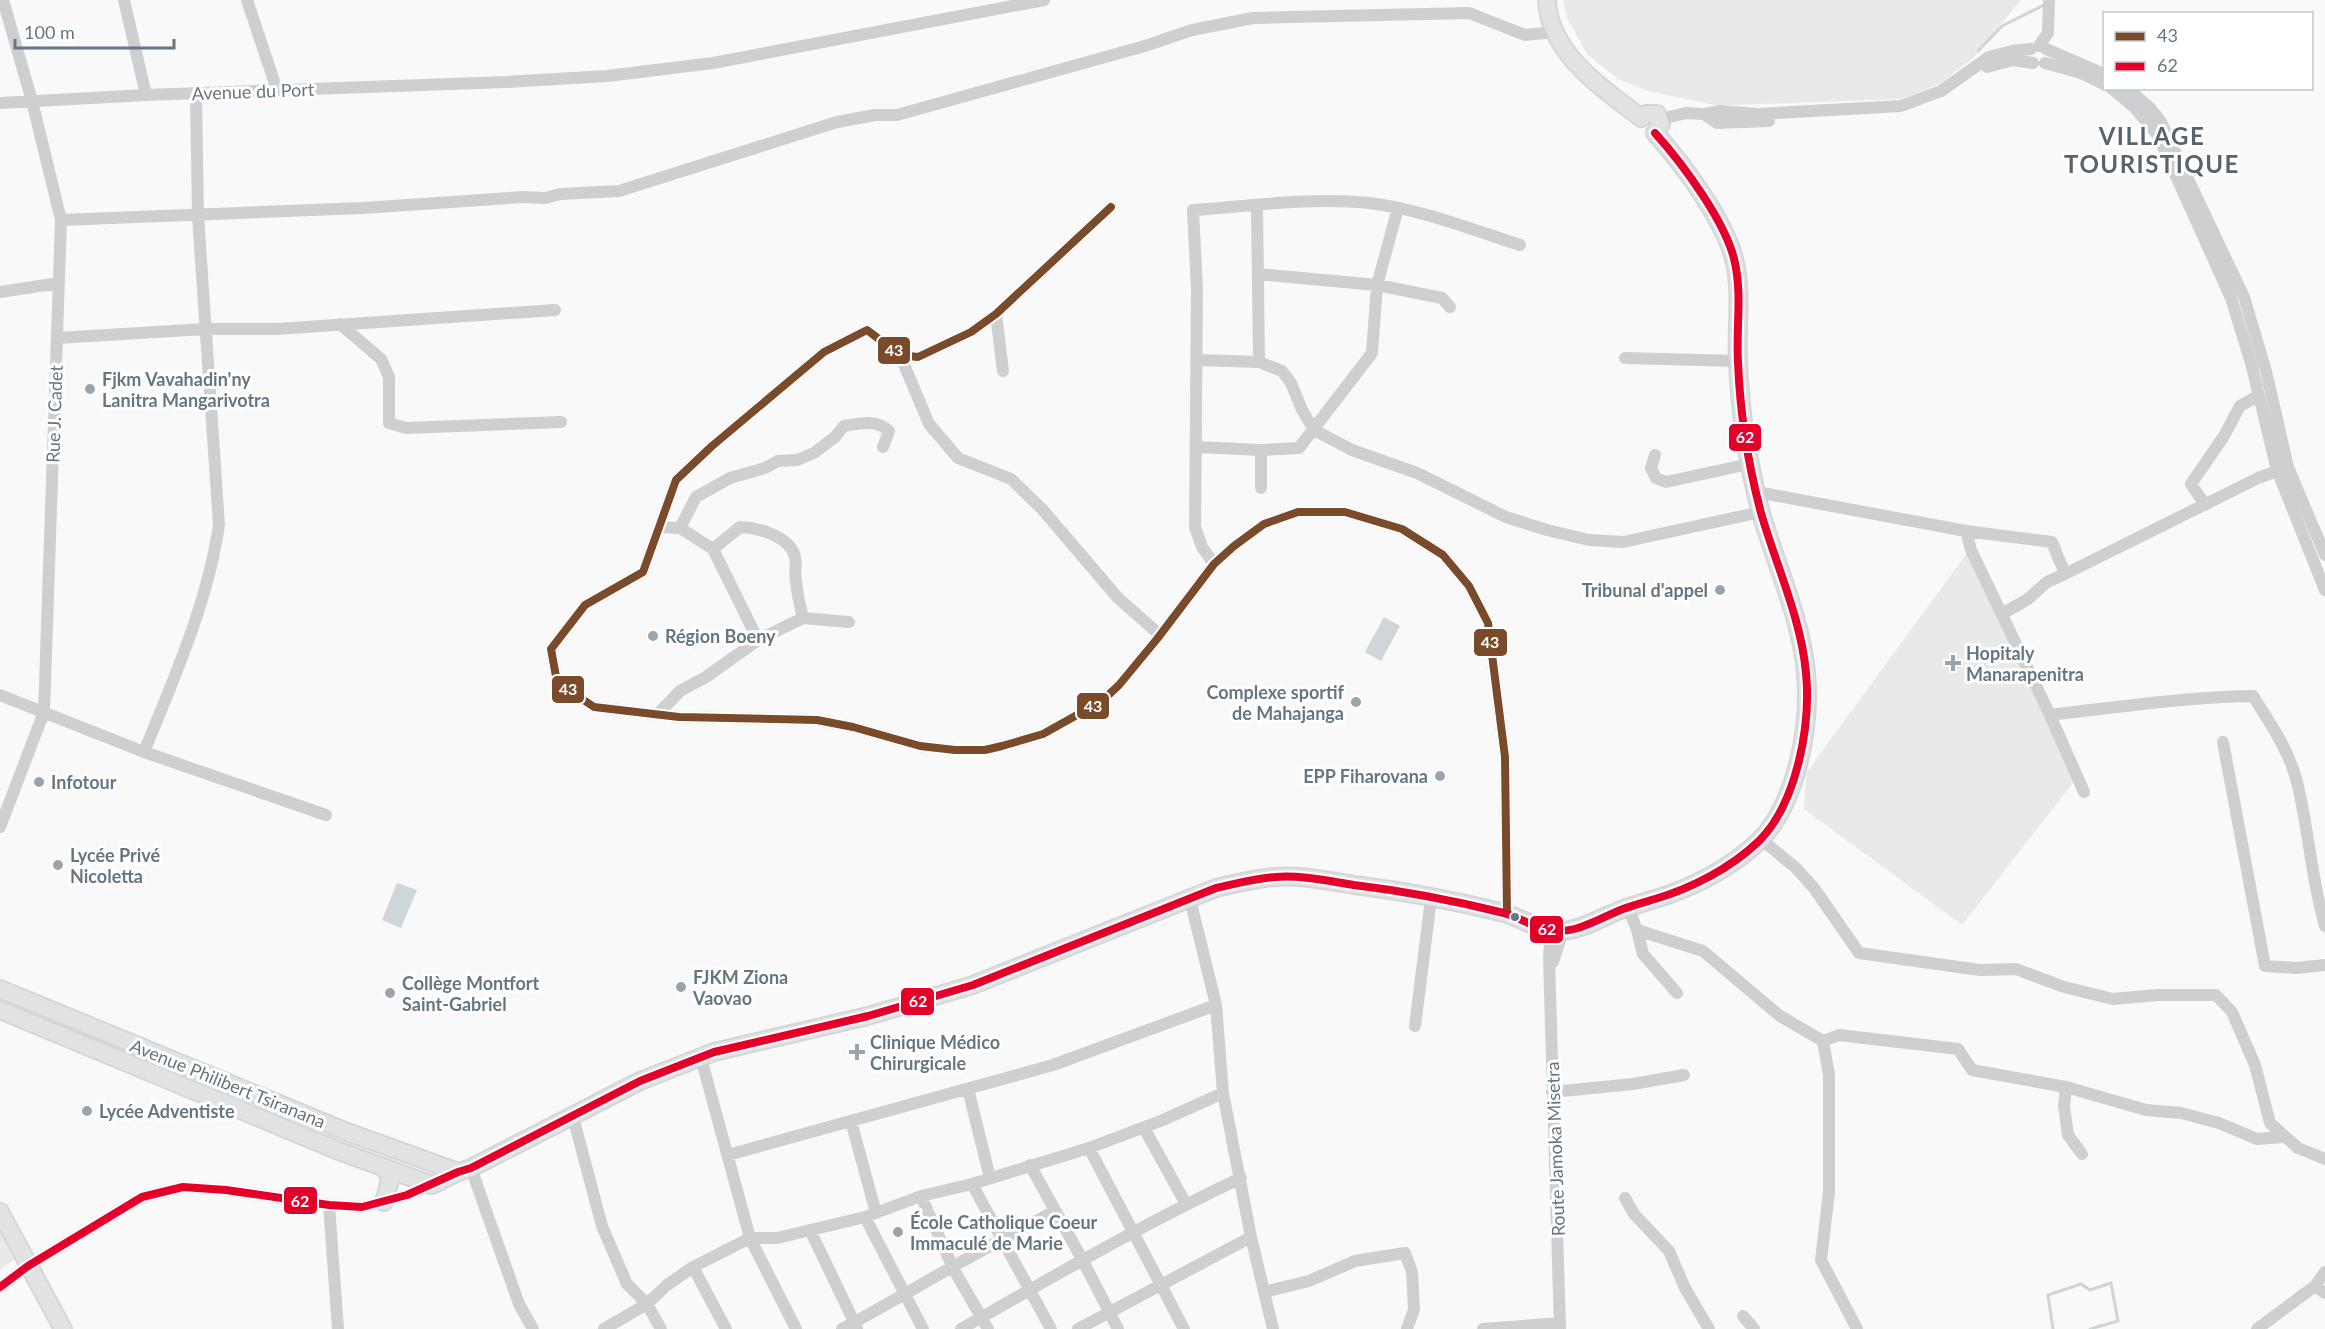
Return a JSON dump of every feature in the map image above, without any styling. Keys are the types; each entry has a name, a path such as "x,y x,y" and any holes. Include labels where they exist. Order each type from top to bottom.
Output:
{"main road":[{"path":"432,1185 573,1117 640,1081 714,1053 868,1016 973,985 1216,888 1245,881 1285,877 1319,879 1377,887 1507,914 1554,931 1579,928 1628,907 1666,896 1715,874 1761,839 1792,786 1805,738 1806,673 1797,627 1761,512 1749,464 1737,361 1740,323 1735,261 1718,221 1668,148 1658,126 1649,134 1643,131 1640,125 1641,118 1608,92 1562,48 1554,32 1547,0"},
{"name":"Avenue Philibert Tsiranana","path":"0,989 347,1132 464,1170"},
{"name":"Avenue Philibert Tsiranana","path":"0,1010 339,1151 432,1185"},
{"path":"234,1107 243,1089"},
{"path":"339,1151 347,1132"},
{"path":"384,1202 390,1180 387,1169"},
{"path":"0,1212 63,1329"}],"street":[{"name":"Rue J. Cadet","path":"0,827 44,712 61,220 32,101 3,0"},
{"path":"124,0 146,95"},
{"path":"247,0 277,90"},
{"name":"Avenue du Port","path":"0,103 607,76 713,63 1044,0"},
{"path":"2039,63 2030,58 2048,33 2049,0"},
{"path":"61,220 198,216 523,197 546,198 560,194 620,190 837,122 875,115 897,115 1145,46 1192,30 1253,18 1469,13 1525,35 1554,32"},
{"path":"2039,48 2048,57 2039,63"},
{"path":"1658,126 1686,112 1704,114 1721,111 1758,114 1901,106 1941,91 1989,57 2012,51 2039,48 2103,74"},
{"path":"1704,114 1717,123 1902,113 1945,96 1989,66 2013,60 2039,63 2081,73 2103,84"},
{"path":"2113,90 2147,121 2157,134 2238,316 2258,396 2325,590"},
{"path":"2129,90 2150,108 2161,122 2244,297 2266,371 2283,468 2325,555"},
{"path":"144,752 194,628 214,558 219,525 198,216 196,93"},
{"path":"1214,564 1202,547 1195,527 1197,290 1193,210 1308,201 1367,203 1398,208 1520,245"},
{"path":"1257,205 1259,362"},
{"path":"900,355 918,357 971,332 996,314 1111,207"},
{"path":"1196,447 1261,450 1299,448 1372,353 1377,285 1398,208"},
{"path":"1258,274 1377,285 1442,298 1450,307"},
{"path":"0,292 59,283"},
{"path":"57,338 206,329 277,328 555,310"},
{"path":"996,314 1003,371"},
{"path":"340,324 381,359 389,377 389,423 406,428 561,422"},
{"path":"1160,635 1118,598 1042,509 1011,479 958,458 929,424 900,355 867,330 825,352 712,446 676,480 643,572 585,605 552,650 557,682 594,707 679,717 817,720 854,727 920,746 955,750 984,750 1043,734 1102,701 1119,685 1160,635 1214,564 1264,524 1298,512 1345,512 1402,529 1443,555 1469,586 1488,623 1505,757 1507,914"},
{"path":"1625,358 1737,361"},
{"path":"1197,360 1259,362 1282,371 1291,383 1302,410 1314,430 1352,450 1417,473 1506,517 1547,530 1589,540 1623,542 1761,512"},
{"path":"2205,505 2191,484 2224,436 2240,406 2258,396"},
{"path":"680,528 696,497 730,478 765,468 778,461 797,460 814,453 835,437 844,426 865,422 882,424 889,431 883,447"},
{"path":"1261,450 1261,488"},
{"path":"1655,455 1651,468 1656,478 1666,482 1749,464"},
{"path":"2002,614 2028,599 2047,582 2283,468"},
{"path":"1757,492 1966,531 2052,542 2065,574"},
{"path":"659,527 680,528 713,549 758,640"},
{"path":"713,549 740,527 756,528 785,543 795,556 795,579 803,618"},
{"path":"1966,531 1971,550 2084,792"},
{"path":"659,713 680,691 706,677 758,640 803,618 849,622"},
{"path":"0,695 144,752 326,815"},
{"path":"2050,715 2210,698 2253,696 2279,737 2296,781 2313,881 2325,927"},
{"path":"2223,742 2265,966 2296,969 2325,965"},
{"path":"1761,839 1796,868 1814,888 1859,953 1980,970 2016,969 2064,987 2112,999 2157,994 2216,995 2232,1012 2255,1065 2270,1123 2298,1148 2325,1159"},
{"path":"1190,899 1216,1005 1223,1093 1251,1237 1273,1329"},
{"path":"1415,1026 1431,899"},
{"path":"1628,907 1643,954 1677,993"},
{"path":"1637,930 1703,951 1780,1016 1823,1041"},
{"name":"Route Jamoka Misetra","path":"1554,931 1550,942 1550,969 1560,1326"},
{"path":"728,1155 1053,1065 1216,1005"},
{"path":"1823,1041 1839,1035 1958,1049 1972,1070 2066,1087 2146,1110 2181,1113 2219,1123 2257,1139 2283,1137"},
{"path":"1823,1041 1829,1076 1829,1181 1821,1260 1857,1329"},
{"path":"701,1058 750,1238 796,1329"},
{"path":"1552,1092 1633,1084 1684,1075"},
{"path":"2066,1087 2064,1106 2068,1135 2082,1154"},
{"path":"968,1089 990,1178"},
{"path":"604,1329 647,1304 667,1285 693,1267 750,1238 777,1238 810,1230 870,1215 921,1196 972,1184 1089,1148 1144,1128 1223,1093"},
{"path":"573,1117 602,1226 627,1284 647,1304 661,1329"},
{"path":"850,1121 870,1215 903,1293 923,1329"},
{"path":"1144,1128 1186,1204"},
{"path":"1089,1148 1184,1329"},
{"path":"1029,1165 1118,1329"},
{"path":"464,1170 519,1304 533,1329"},
{"path":"962,1329 985,1323 1029,1289 1186,1204 1240,1178"},
{"path":"972,1184 1052,1329"},
{"path":"0,1287 28,1266 142,1197 183,1187 362,1207 407,1195 432,1185"},
{"path":"921,1196 953,1268 985,1323"},
{"path":"1625,1198 1634,1214 1669,1251 1685,1288 1709,1329"},
{"path":"329,1205 338,1329"},
{"path":"842,1329 856,1326 903,1293 1055,1211"},
{"path":"810,1230 856,1326"},
{"path":"1078,1329 1251,1237"},
{"path":"1264,1292 1310,1281 1355,1261 1405,1253 1412,1272 1414,1310 1407,1329"},
{"path":"693,1267 726,1329"},
{"path":"2257,1329 2320,1290 2325,1272"},
{"path":"1743,1316 1754,1329"},
{"path":"1483,1329 1560,1326"}],"shaded area":[{"path":"1563,0 2021,0 1973,58 1941,83 1901,99 1715,105 1648,91 1618,79 1587,54 1567,18"},
{"name":"Hopitaly Manarapenitra","path":"1967,553 2076,779 1962,925 1804,809 1806,773"},
{"path":"1384,617 1400,626 1381,661 1365,652"},
{"path":"397,883 417,890 401,928 382,920"},
{"path":"0,1231 14,1260 0,1270"}],"waterway":[{"path":"1978,51 2002,26 2044,5"},
{"path":"2053,1329 2048,1295 2081,1284 2090,1290 2111,1283 2118,1321 2090,1329"}],"transit line":[{"name":"62","path":"0,1287 28,1266 142,1197 183,1187 362,1207 407,1195 471,1168 640,1081 714,1052 868,1016 973,985 1216,888 1268,878 1315,879 1449,900 1504,913 1547,930 1563,931 1581,927 1623,909 1683,889 1736,860 1759,841 1772,825 1792,785 1799,762 1806,716 1806,673 1799,632 1761,513 1752,476 1739,381 1738,287 1735,263 1723,230 1702,194 1655,133"},
{"name":"43","path":"1111,207 996,314 971,332 918,357 900,355 867,330 824,352 712,446 676,480 643,572 585,605 551,649 557,682 594,707 679,717 817,720 853,727 920,746 955,750 985,750 1043,734 1102,701 1119,685 1157,639 1214,564 1264,524 1298,512 1345,512 1402,529 1443,555 1469,586 1488,623 1505,757 1507,914"}],"place":[{"name":"Fjkm Vavahadin'ny Lanitra Mangarivotra","path":"90,389"},
{"name":"Tribunal d'appel","path":"1720,590"},
{"name":"Région Boeny","path":"653,636"},
{"name":"Hopitaly Manarapenitra","path":"1953,663"},
{"name":"Complexe sportif de Mahajanga","path":"1356,702"},
{"name":"EPP Fiharovana","path":"1440,776"},
{"name":"Infotour","path":"39,782"},
{"name":"Lycée Privé Nicoletta","path":"58,865"},
{"name":"FJKM Ziona Vaovao","path":"681,987"},
{"name":"Collège Montfort Saint-Gabriel","path":"390,993"},
{"name":"Clinique Médico Chirurgicale","path":"857,1052"},
{"name":"Lycée Adventiste","path":"87,1111"},
{"name":"École Catholique Coeur Immaculé de Marie","path":"898,1232"}],"district":[{"name":"VILLAGE TOURISTIQUE","path":"2152,149"}]}
